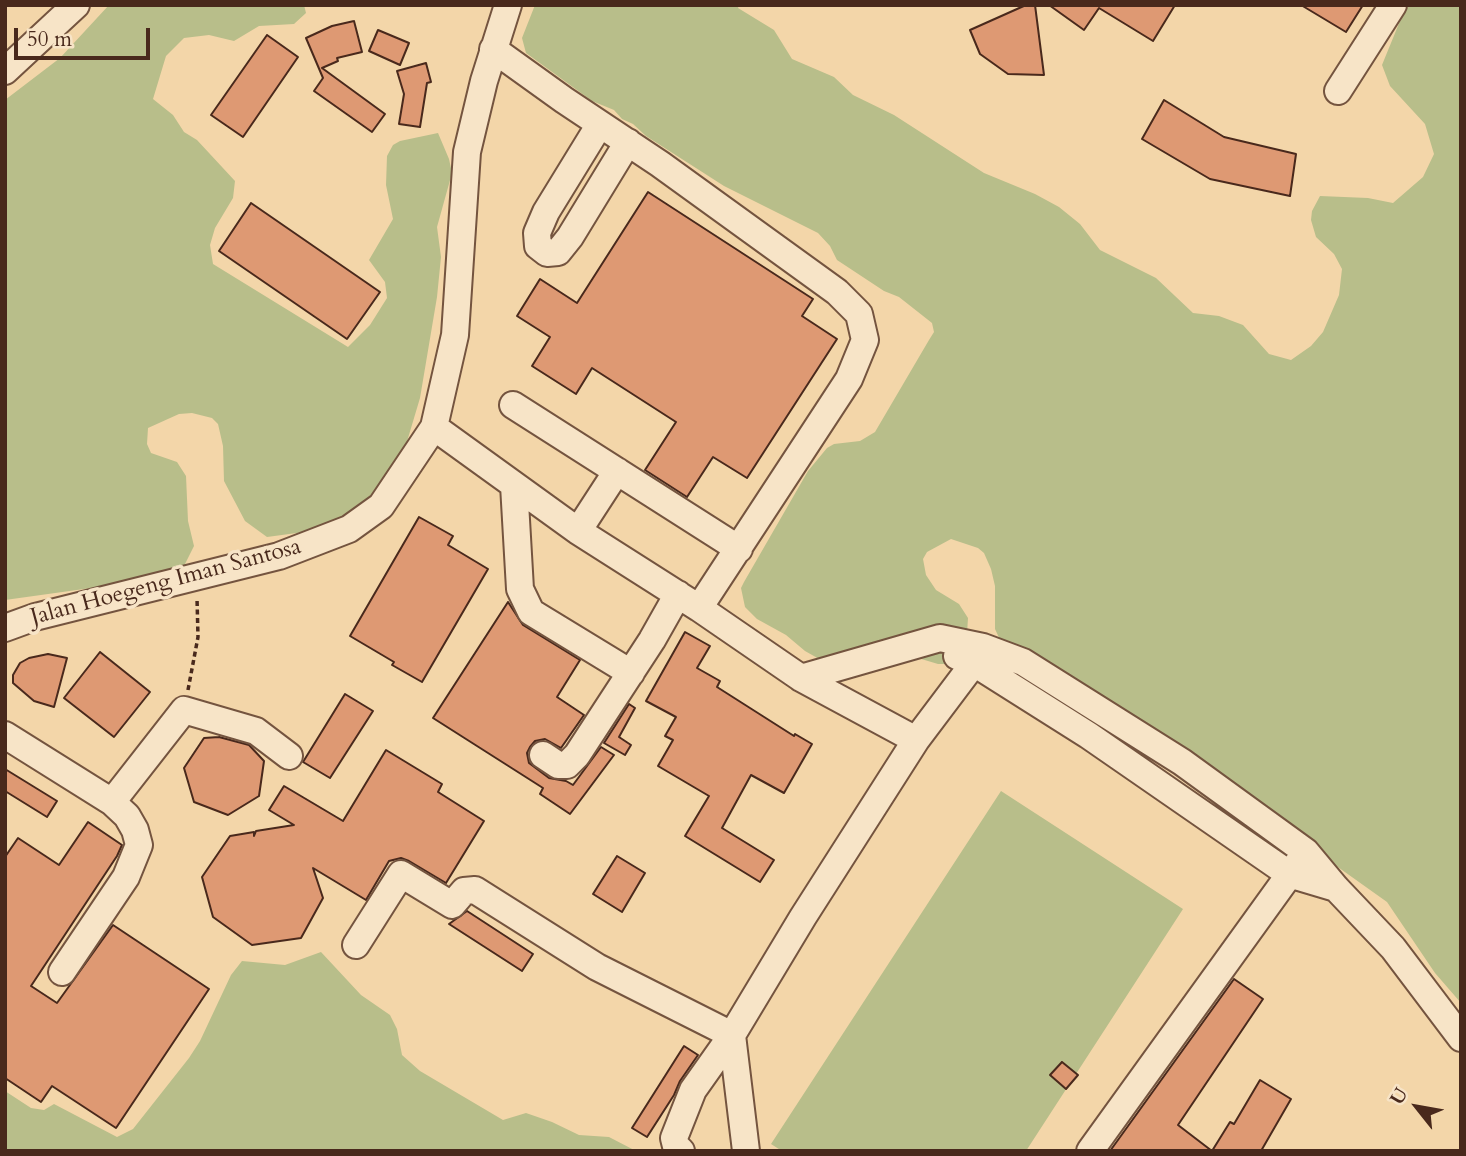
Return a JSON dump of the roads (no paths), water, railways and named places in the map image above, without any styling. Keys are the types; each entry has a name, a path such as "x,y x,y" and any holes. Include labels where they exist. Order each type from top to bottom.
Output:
{"street":[{"name":"Jalan Hoegeng Iman Santosa","path":"5,628 35,617 279,556 349,529 381,506 434,427 455,335 467,152 493,49 508,5"},
{"path":"1338,91 1393,5"},
{"path":"5,71 66,8"},
{"path":"493,49 837,292 859,314 865,340 849,379 739,549 688,601 631,673 577,755 567,765 558,765 543,755"},
{"path":"600,124 537,233 538,246 547,253 558,252 570,237 628,142"},
{"path":"513,405 739,549"},
{"path":"434,427 578,531 802,678 916,740"},
{"path":"578,531 617,471"},
{"path":"514,485 520,589 531,612 631,673"},
{"path":"802,678 920,643 1023,662 1170,755 1307,852 1336,888 1393,948 1461,1038"},
{"path":"681,1151 674,1138 693,1090 732,1035 803,917 916,740 978,655"},
{"path":"978,655 1289,874 1336,888"},
{"path":"112,802 184,710 256,731 289,756"},
{"path":"5,735 112,802 127,816 139,845 126,877 62,972"},
{"path":"1090,1151 1307,852"},
{"path":"356,945 401,874 452,905 464,891 475,890 597,967 732,1035"},
{"path":"732,1035 746,1151"}]}
